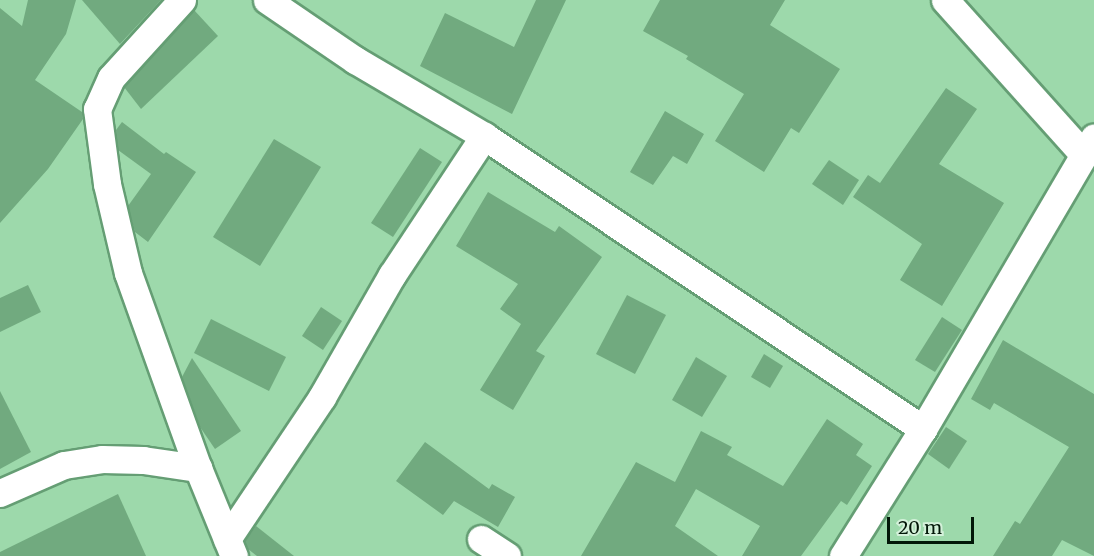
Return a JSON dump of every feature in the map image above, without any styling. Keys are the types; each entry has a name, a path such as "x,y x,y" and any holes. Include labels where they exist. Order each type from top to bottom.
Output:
{"street":[{"path":"182,0 111,78 97,110 107,184 128,273 198,468 230,547"},
{"path":"267,0 356,60 484,136 923,429"},
{"path":"843,556 923,429 1089,146 945,0"},
{"path":"230,547 322,397 392,274 484,136"},
{"path":"0,493 64,465 102,459 143,460 198,468"},
{"path":"481,539 507,556"}],"building":[{"path":"28,0 76,0 66,34 35,80 82,112 83,119 48,169 0,223 0,8 22,26"},
{"path":"82,0 161,0 120,44"},
{"path":"536,0 566,0 512,114 420,66 445,13 514,47"},
{"path":"660,0 785,0 770,25 840,69 799,133 791,128 764,172 715,141 744,94 686,59 688,56 643,31"},
{"path":"194,10 218,36 141,109 124,87"},
{"path":"946,88 977,109 939,164 1004,203 942,306 900,280 922,244 853,197 868,175 880,183"},
{"path":"665,111 704,134 687,164 673,156 653,185 630,172"},
{"path":"122,122 164,154 166,152 196,172 148,242 135,232 128,206 151,174 118,150 116,130"},
{"path":"274,139 321,167 260,266 213,237"},
{"path":"420,148 442,162 393,237 371,223"},
{"path":"829,160 859,180 843,205 812,184"},
{"path":"488,192 555,232 559,226 602,257 536,351 545,356 513,410 480,390 521,324 500,309 518,284 456,246"},
{"path":"28,285 41,312 0,332 0,298"},
{"path":"627,295 666,315 635,374 596,354"},
{"path":"321,307 342,321 323,350 302,336"},
{"path":"942,317 962,330 935,372 915,360"},
{"path":"211,319 286,357 269,391 194,353"},
{"path":"1003,340 1094,394 1094,556 1062,540 1052,556 993,556 1015,521 1020,524 1069,447 994,403 990,410 971,399"},
{"path":"764,354 783,366 770,388 751,377"},
{"path":"696,357 727,376 702,417 672,400"},
{"path":"192,358 241,431 215,449 200,427 182,377"},
{"path":"0,391 31,452 0,469"},
{"path":"827,419 863,444 856,455 872,466 847,505 841,501 801,556 742,556 760,526 696,489 675,526 718,556 581,556 636,462 675,482 701,431 732,447 727,455 783,486"},
{"path":"946,427 967,441 949,469 928,454"},
{"path":"425,442 489,489 492,484 515,497 498,527 454,501 443,515 396,481"},
{"path":"118,494 146,556 0,556 0,552"},
{"path":"256,526 294,556 257,556 248,549 245,541"}]}
